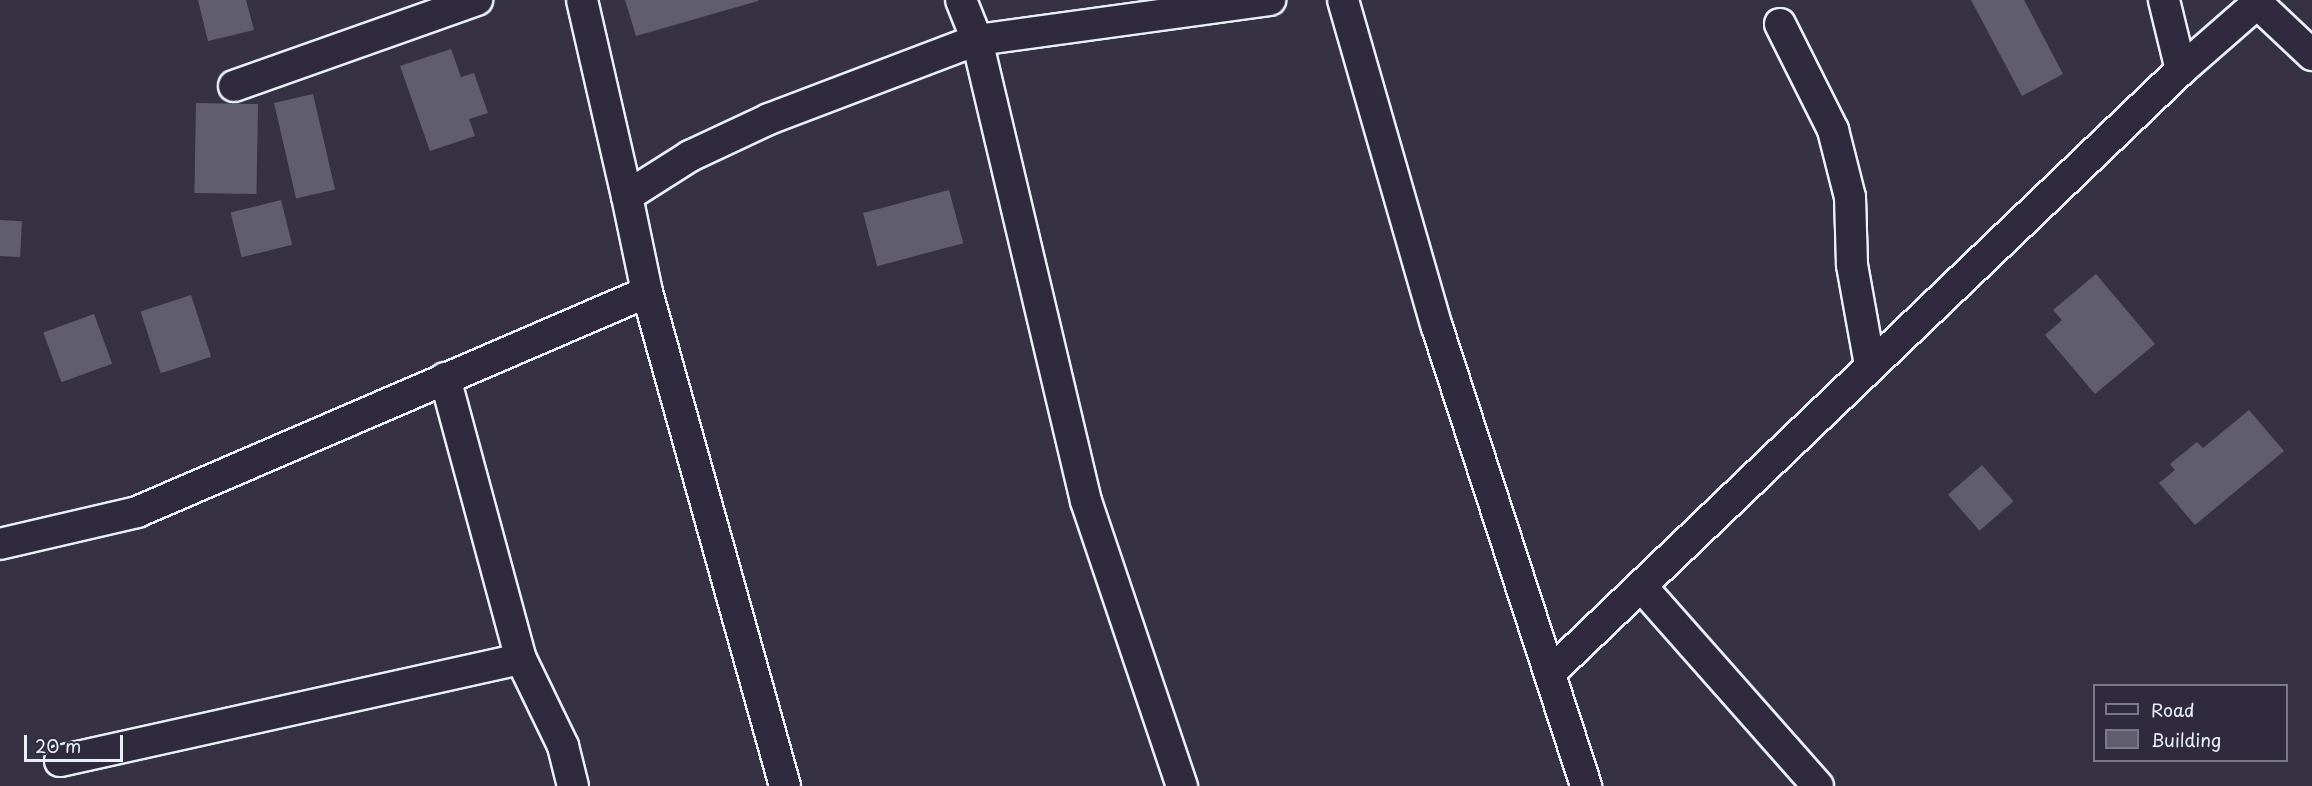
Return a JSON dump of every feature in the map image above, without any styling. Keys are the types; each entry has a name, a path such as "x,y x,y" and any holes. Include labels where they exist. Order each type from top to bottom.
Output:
{"street":[{"path":"234,86 477,0"},
{"path":"582,0 647,292 785,786"},
{"path":"961,0 977,40 1086,501 1182,786"},
{"path":"627,196 690,156 769,119 977,40 1270,0"},
{"path":"1343,0 1437,327 1551,672 1586,786"},
{"path":"2164,0 2181,70"},
{"path":"1551,672 2181,70 2259,2 2312,55"},
{"path":"1780,24 1836,141 1850,197 1852,265 1870,365"},
{"path":"0,544 137,512 647,292"},
{"path":"445,378 521,659 563,746 573,786"},
{"path":"1641,586 1818,786"},
{"path":"60,761 521,659"}],"building":[{"path":"198,0 246,0 254,30 208,41"},
{"path":"625,0 758,0 758,1 636,36"},
{"path":"1971,0 2024,0 2063,74 2022,96"},
{"path":"451,49 461,77 474,73 488,113 469,119 475,136 430,151 400,66"},
{"path":"313,94 335,189 296,198 274,103"},
{"path":"196,103 258,104 256,194 194,193"},
{"path":"949,190 963,243 877,266 863,213"},
{"path":"281,200 292,245 242,257 231,213"},
{"path":"0,220 22,221 20,257 0,256"},
{"path":"2096,274 2155,344 2095,394 2045,335 2062,320 2053,310"},
{"path":"191,295 211,357 161,373 141,311"},
{"path":"94,314 112,364 61,382 43,332"},
{"path":"2249,410 2284,451 2195,525 2159,483 2175,470 2170,464 2197,442 2203,448"},
{"path":"1982,465 2013,501 1980,531 1948,495"}]}
